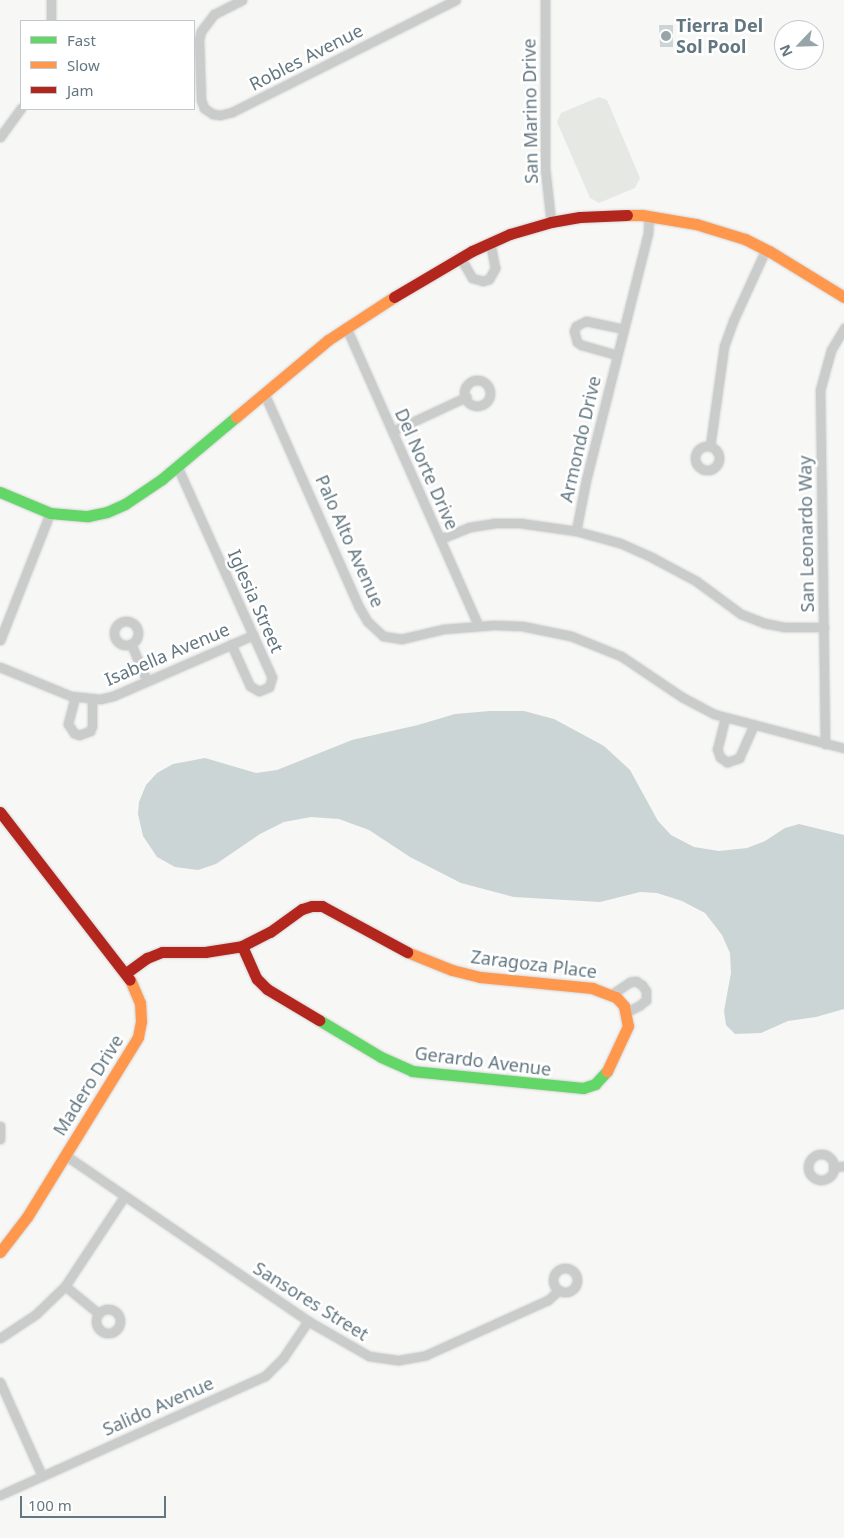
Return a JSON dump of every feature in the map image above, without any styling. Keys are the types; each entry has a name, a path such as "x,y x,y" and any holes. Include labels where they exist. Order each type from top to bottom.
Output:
{"street":[{"path":"51,0 51,20"},
{"name":"Robles Avenue","path":"242,0 214,14 204,26 199,40 201,100 204,108 220,116 232,112 456,0"},
{"name":"San Marino Drive","path":"545,0 545,168 551,222"},
{"path":"0,137 20,109"},
{"path":"0,492 50,513 88,516 108,512 142,494 346,327 460,257 490,243 551,222 580,217 650,216 723,232 766,249 844,297"},
{"name":"Armondo Drive","path":"576,530 623,329 648,233 650,216"},
{"path":"460,257 472,278 483,281 489,279 495,268 490,243"},
{"path":"710,446 724,346 733,321 766,249"},
{"path":"617,355 581,345 577,342 574,331 576,326 586,321 623,329"},
{"name":"Del Norte Drive","path":"346,327 478,625"},
{"name":"San Leonardo Way","path":"825,744 820,390 829,356 844,328"},
{"name":"Palo Alto Avenue","path":"264,393 359,607 375,631 392,639 401,640 443,629 478,625 522,626 549,630 595,644 629,662 696,706 725,718 844,748"},
{"path":"392,431 466,397"},
{"name":"Iglesia Street","path":"177,466 272,677 269,687 265,690 254,690 250,686 231,644"},
{"path":"0,640 50,513"},
{"path":"440,539 470,527 494,523 520,523 576,530 620,543 653,558 696,581 741,614 764,623 784,627 824,627"},
{"name":"Isabella Avenue","path":"0,667 75,697 92,699 113,696 253,634"},
{"path":"131,644 147,681"},
{"name":"Isabella Avenue","path":"75,697 68,724 74,733 80,735 90,731 92,726 92,699"},
{"path":"725,718 717,749 720,757 727,762 739,758 753,726"},
{"name":"Madero Drive","path":"0,812 126,973 136,990 140,1003 141,1021 138,1037 28,1217 0,1252"},
{"name":"Zaragoza Place","path":"126,973 147,958 162,952 212,952 242,946 270,932 302,909 322,906 407,953 452,970 489,978 595,988 612,994 624,1007 644,1003 647,996 645,988 639,983 630,982 612,994"},
{"name":"Gerardo Avenue","path":"242,946 257,979 267,989 381,1057 412,1071 546,1086 587,1087 598,1082 608,1071 628,1026 624,1007"},
{"path":"0,1126 0,1139"},
{"name":"Sansores Street","path":"65,1155 308,1321 369,1356 399,1360 413,1359 548,1300 559,1290"},
{"path":"834,1167 844,1166"},
{"path":"0,1338 36,1314 65,1286 124,1197"},
{"path":"65,1286 98,1313"},
{"name":"Salido Avenue","path":"0,1494 265,1376 283,1358 308,1321"},
{"path":"0,1382 42,1476"}],"shaded area":[{"name":"Tierra Del Sol Pool","path":"659,25 673,25 673,47 660,47"},
{"path":"599,97 607,100 640,178 635,188 599,203 590,198 557,122 561,113"},
{"path":"524,711 554,719 604,746 630,770 658,821 671,835 694,847 719,851 747,848 765,841 785,828 799,824 844,835 844,1009 816,1017 788,1021 761,1033 735,1034 726,1025 724,1011 731,973 730,953 722,935 705,913 682,901 657,893 640,892 600,902 514,897 461,883 410,857 369,830 339,819 311,817 284,822 260,834 216,864 198,870 175,867 157,857 143,836 138,814 139,802 146,785 157,773 173,764 205,758 256,773 277,770 352,740 418,725 455,714"}],"traffic: fast":[{"path":"0,492 50,513 88,516 107,512 125,504 162,479 236,417"},
{"path":"319,1020 381,1057 412,1071 583,1088 595,1084 607,1071"}],"traffic: slow":[{"path":"627,215 642,215 696,224 745,239 769,251 844,297"},
{"path":"236,417 328,340 394,297"},
{"path":"407,952 452,970 480,977 592,988 616,997 624,1006 628,1026 607,1071"},
{"path":"0,1252 27,1217 138,1037 141,1021 140,1003 130,980"}],"traffic: jam":[{"path":"394,297 472,251 510,234 551,222 580,217 627,215"},
{"path":"0,812 130,980"},
{"path":"126,973 147,958 162,952 205,952 242,946 270,932 302,909 312,906 322,906 407,952"},
{"path":"242,946 257,979 267,989 319,1020"}],"place":[{"name":"Tierra Del Sol Pool","path":"666,36"}]}
